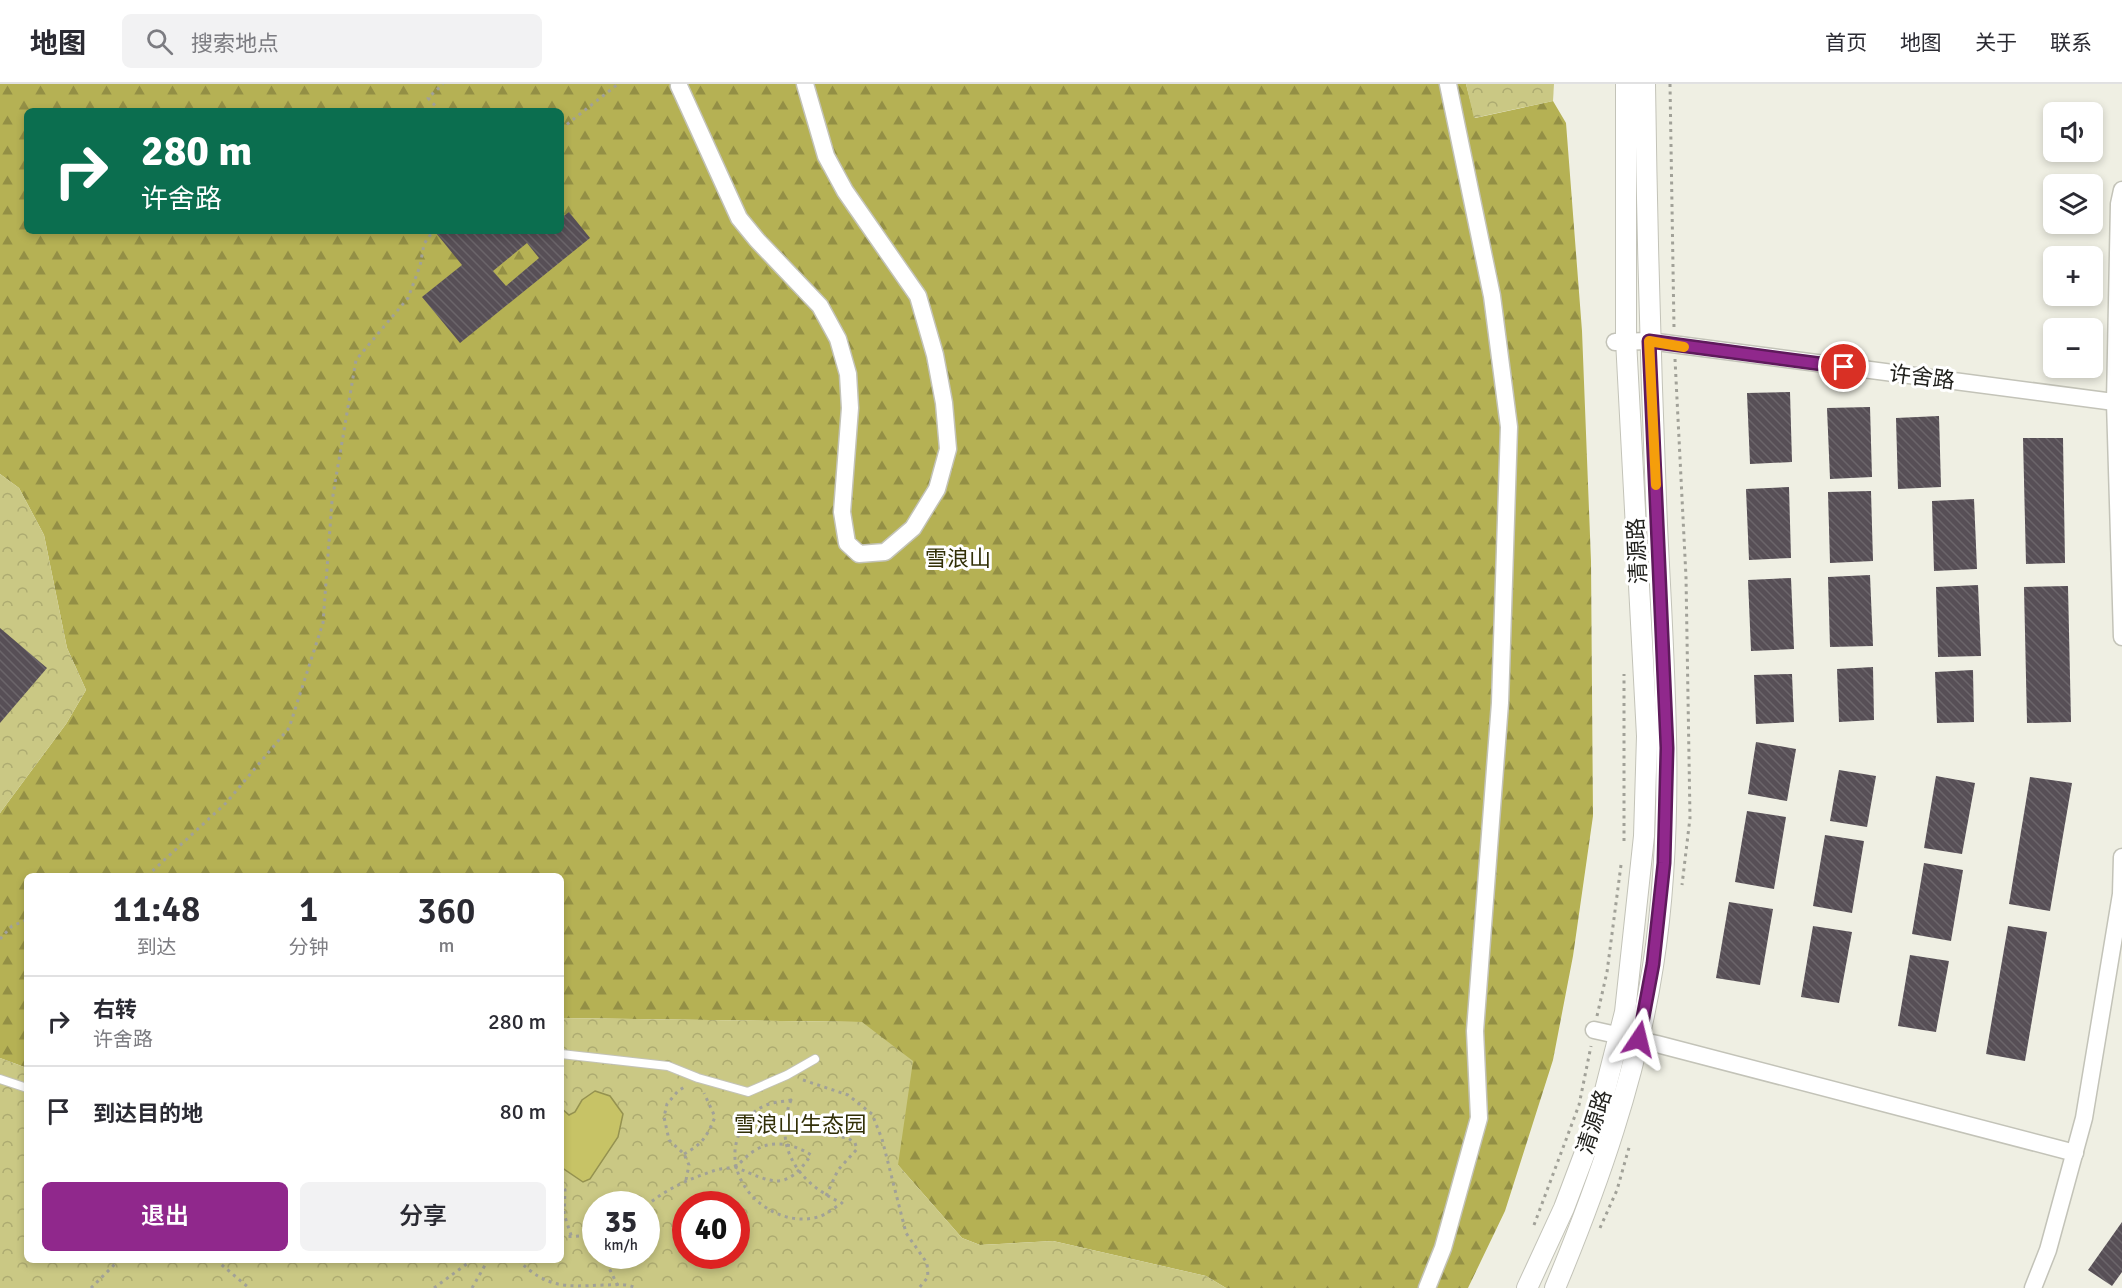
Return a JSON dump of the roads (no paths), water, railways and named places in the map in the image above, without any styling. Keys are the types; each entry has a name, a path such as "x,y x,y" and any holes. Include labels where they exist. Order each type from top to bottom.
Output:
{"street":[{"path":"679,85 739,218 820,306 838,339 848,374 850,408 842,512 847,543 859,554 885,552 913,528 937,489 948,449 944,403 935,356 918,296 845,191 826,156 805,84"},
{"path":"1426,1288 1443,1248 1479,1118 1476,1031 1500,703 1509,427 1492,296 1448,84"},
{"name":"清源路","path":"1527,1288 1564,1208 1598,1118 1625,1012 1644,836 1647,736 1620,341 1626,84"},
{"name":"清源路","path":"1555,1288 1580,1228 1608,1149 1639,1039 1653,964 1662,874 1667,748 1649,341 1645,84"},
{"path":"2122,189 2119,204 2122,637"},
{"name":"许舍路","path":"1620,341 1649,341 2119,403"},
{"path":"2033,1288 2048,1250 2084,1118 2121,894 2122,857"},
{"path":"1594,1030 1639,1039 2075,1153"}],"lane":[{"path":"564,1054 668,1066 698,1078 748,1092 787,1075 815,1059"},
{"path":"0,1079 24,1087"}],"park label":[{"name":"雪浪山","path":"958,558"},
{"name":"雪浪山生态园","path":"800,1124"}]}
